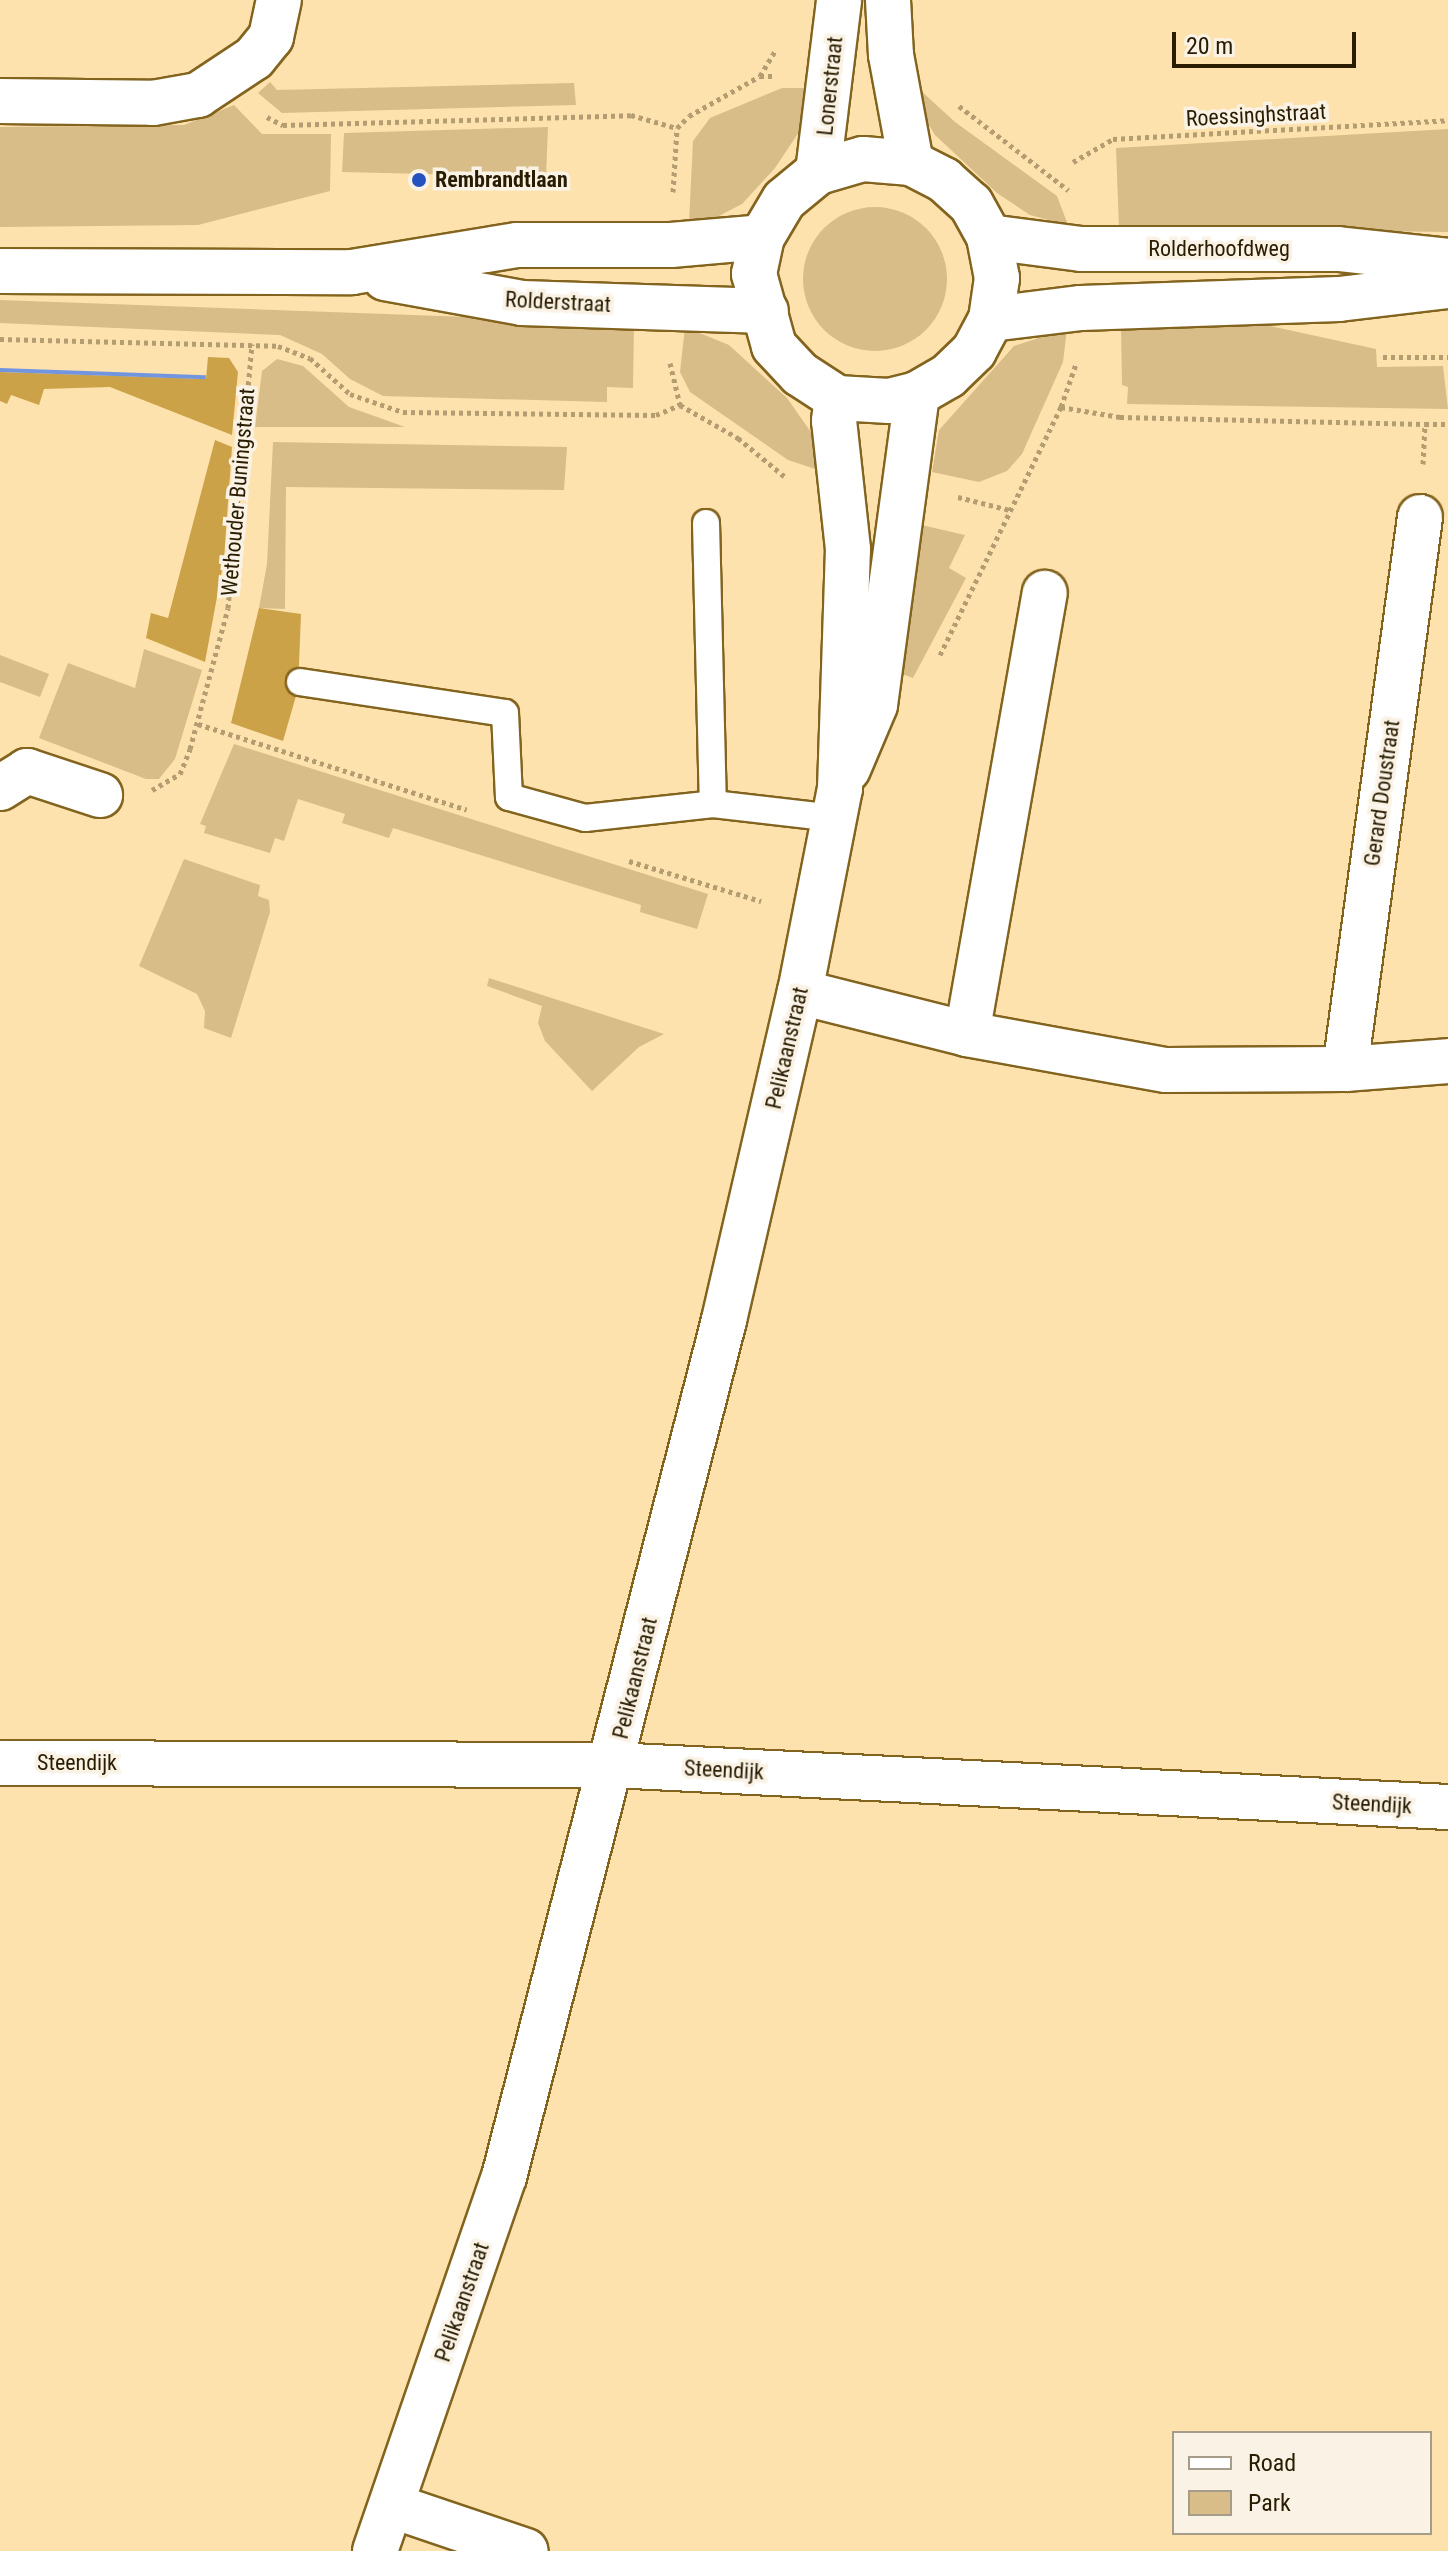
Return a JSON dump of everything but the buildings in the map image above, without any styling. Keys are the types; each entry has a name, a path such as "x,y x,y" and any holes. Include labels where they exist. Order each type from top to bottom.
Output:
{"street":[{"path":"0,101 153,103 198,95 234,76 271,37 279,0"},
{"name":"Lonerstraat","path":"818,172 839,0"},
{"path":"888,0 891,55 911,163"},
{"path":"863,159 911,163 944,180 971,204 989,237 997,278 991,319 974,351 948,376 917,394 889,401 837,398 800,374 774,346 754,274 762,237 784,200 818,172 863,159"},
{"name":"Rolderstraat","path":"0,271 352,272 517,245 671,245 762,237"},
{"name":"Rolderhoofdweg","path":"989,237 1081,249 1338,249 1448,261"},
{"name":"Rolderstraat","path":"352,272 522,303 766,311"},
{"path":"991,319 1081,308 1339,299 1448,286"},
{"name":"Pelikaanstraat","path":"837,804 875,705 917,394"},
{"name":"Pelikaanstraat","path":"375,2551 504,2177 613,1765 800,992 837,804 848,549 834,421 837,398"},
{"name":"Gerard Doustraat","path":"1345,1069 1420,517"},
{"path":"967,1034 1045,593"},
{"path":"0,788 27,771 100,795"},
{"path":"800,992 967,1034 1166,1070 1345,1069 1448,1061"},
{"name":"Steendijk","path":"0,1763 613,1765 1448,1807"},
{"path":"393,2506 526,2551"}],"lane":[{"path":"706,523 713,804"},
{"path":"300,682 505,713 509,797 585,818 713,804 837,804"}],"path":[{"path":"234,76 262,115 283,125 631,115 677,128"},
{"path":"673,201 677,128 689,116 760,76"},
{"path":"955,100 1009,147"},
{"name":"Roessinghstraat","path":"1073,162 1113,139 1448,120"},
{"path":"0,339 252,344 293,349 350,394 403,412 656,415 680,405 674,390 670,346"},
{"name":"Wethouder Buningstraat","path":"100,795 125,787 156,790 170,784 190,749 228,608 252,344"},
{"path":"1383,357 1448,357"},
{"path":"1010,510 1061,407 1120,417 1425,424"}],"green space":[{"path":"270,82 277,90 574,83 576,105 282,113 258,93"},
{"path":"782,88 817,88 803,126 775,168 742,204 715,218 689,222 693,141 710,118"},
{"path":"919,89 955,122 1057,196 1068,225 1030,215 997,193 935,135 917,105"},
{"path":"234,105 262,134 331,134 330,191 198,225 0,227 0,127 184,125"},
{"path":"548,127 546,177 342,172 344,133"},
{"path":"1448,129 1448,232 1119,228 1116,148"},
{"path":"875,207 902,213 926,228 941,252 947,279 941,306 926,330 902,345 875,351 848,345 824,330 809,306 803,279 809,252 824,228 848,213"},
{"path":"0,300 634,323 633,388 607,387 607,402 383,396 350,379 322,354 280,335 0,323"},
{"path":"1265,325 1376,349 1377,367 1443,366 1448,409 1127,404 1128,387 1122,385 1121,328"},
{"path":"685,327 729,345 787,398 813,435 821,471 788,460 690,392 680,372"},
{"path":"1067,329 1063,362 1022,454 1007,471 979,482 932,472 939,430 1014,346"},
{"path":"277,359 303,366 349,407 405,427 255,427 262,371"},
{"path":"273,442 567,447 564,490 286,487 285,609 259,608 267,564"},
{"path":"917,524 965,535 949,568 966,578 913,678 899,673"},
{"path":"144,649 202,670 175,759 159,779 146,779 39,738 68,663 135,688"},
{"path":"0,655 49,674 40,697 0,682"},
{"path":"234,744 708,894 697,929 640,912 641,905 393,828 389,838 342,823 345,814 298,799 284,841 275,838 270,853 204,833 206,826 200,824"},
{"path":"184,859 260,885 258,896 269,900 270,912 231,1038 204,1028 205,1011 197,994 139,966"},
{"path":"489,978 664,1034 639,1047 592,1091 545,1041 538,1023 542,1006 487,986"}],"shaded area":[{"path":"208,357 229,358 238,372 232,435 110,387 44,389 39,405 11,395 7,404 0,401 0,372 206,379"},
{"path":"215,440 232,447 224,559 205,662 146,638 151,613 168,618"},
{"path":"259,608 301,614 298,689 283,741 231,723"}],"water":[{"path":"0,368 206,375 206,379 0,372"}],"place":[{"name":"Rembrandtlaan","path":"419,180"}]}
